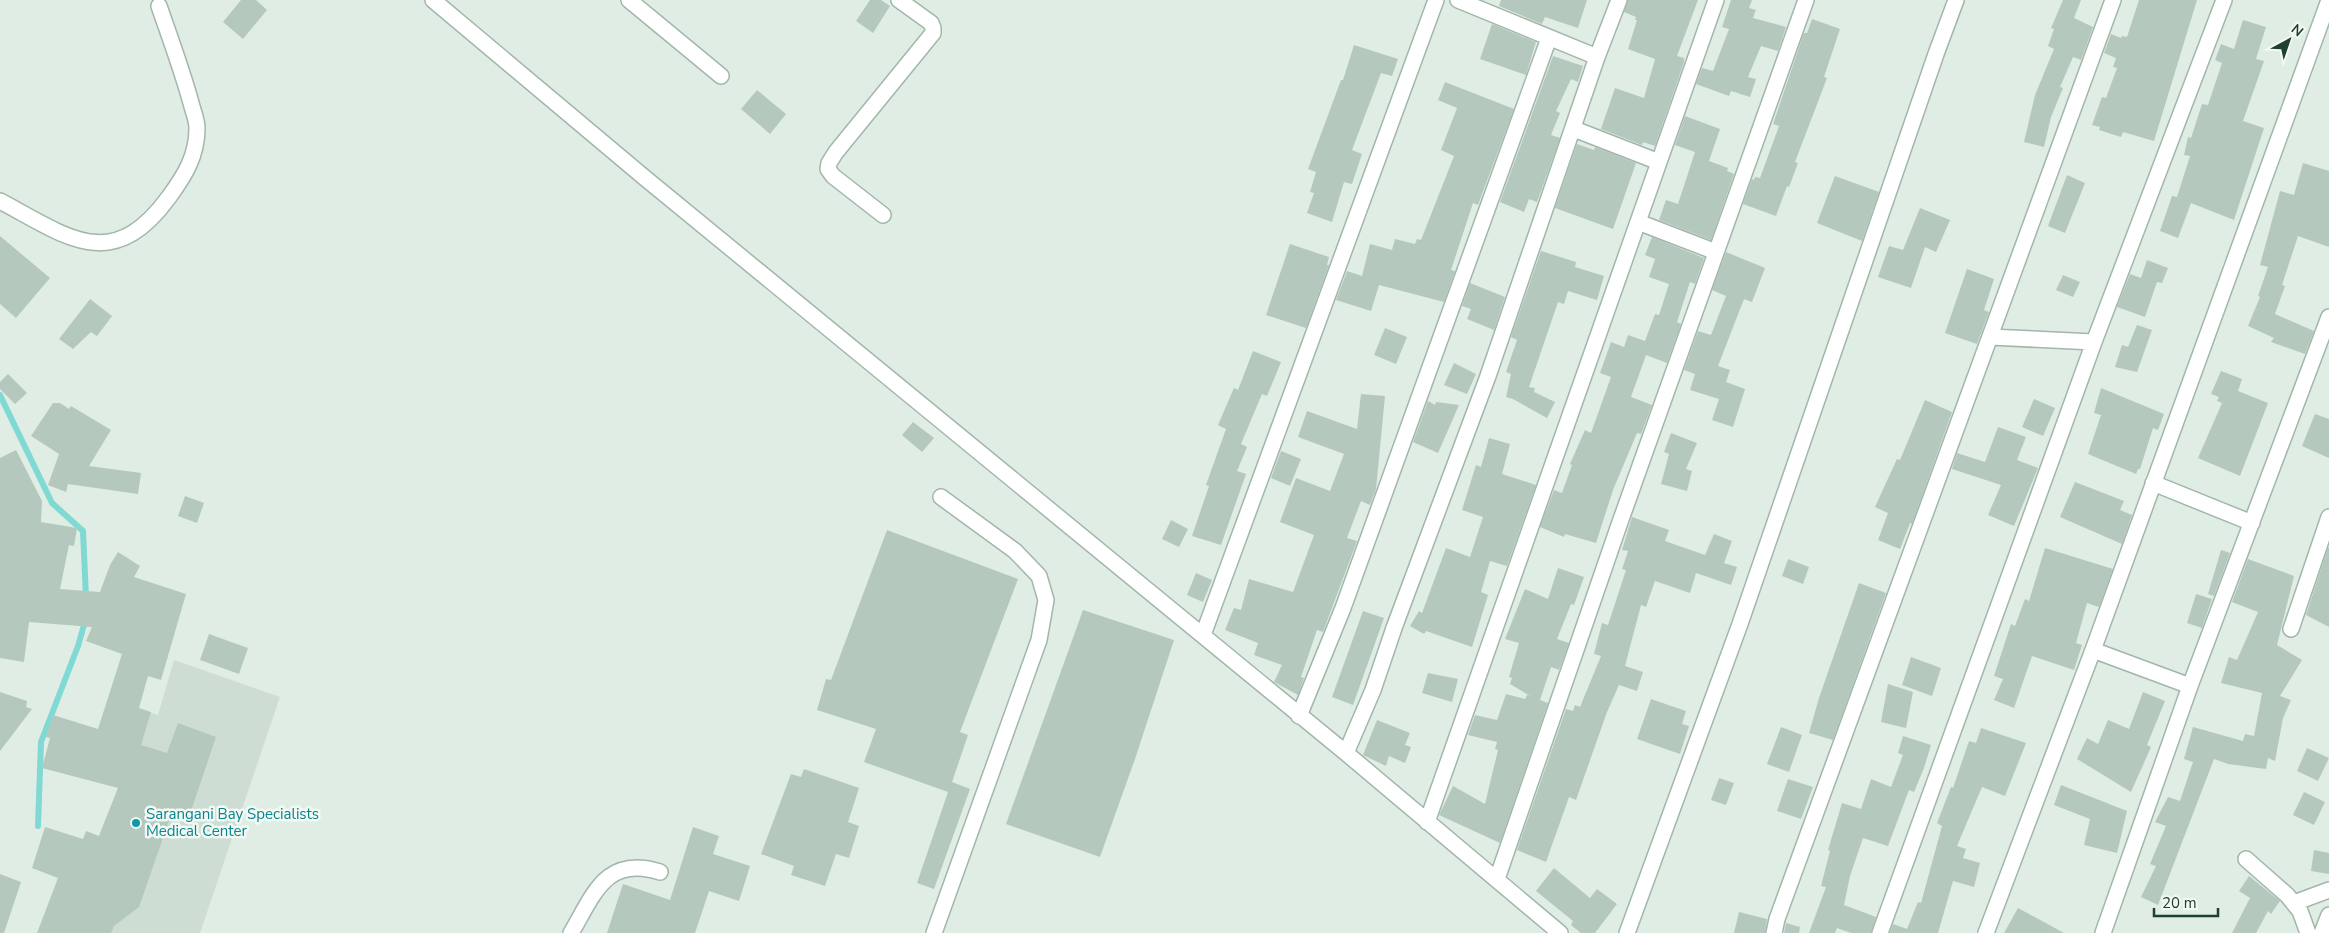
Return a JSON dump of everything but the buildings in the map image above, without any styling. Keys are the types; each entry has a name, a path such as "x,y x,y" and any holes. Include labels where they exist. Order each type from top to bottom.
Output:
{"street":[{"path":"433,0 645,178 1346,753 1560,933"},
{"path":"629,0 721,76"},
{"path":"883,215 833,176 828,169 829,163 836,152 933,33 930,23 899,0"},
{"path":"1203,635 1436,0"},
{"path":"1458,0 1596,57"},
{"path":"1346,753 1373,690 1394,628 1488,376 1574,129 1596,57 1619,0"},
{"path":"1426,822 1716,0"},
{"path":"1497,879 1806,0"},
{"path":"1627,933 1740,624 1956,0"},
{"path":"1774,933 1777,918 2113,0"},
{"path":"1880,933 2094,342 2224,0"},
{"path":"1986,933 2093,650 2328,0"},
{"path":"0,201 79,241 100,244 131,236 156,216 175,190 195,156 197,127 159,6"},
{"path":"1299,716 1343,608 1549,38"},
{"path":"1574,129 1659,162"},
{"path":"1638,222 1716,252"},
{"path":"2103,933 2190,686 2329,317"},
{"path":"1990,337 2094,342"},
{"path":"2153,483 2252,523"},
{"path":"934,933 1039,640 1046,600 1040,576 1015,551 941,497"},
{"path":"2291,629 2329,517"},
{"path":"2093,650 2190,686"},
{"path":"2246,859 2294,903 2300,911 2308,933"},
{"path":"571,933 600,883 609,875 631,867 646,867 660,872"},
{"path":"2294,903 2329,890"},
{"path":"2322,933 2329,915"}],"shaded area":[{"path":"174,660 280,697 200,933 37,933 99,836 148,712 158,715"}],"waterway":[{"path":"0,395 52,503 83,531 86,598"},
{"path":"38,826 41,742 78,646 86,618"}],"place":[{"name":"Sarangani Bay Specialists Medical Center","path":"136,823"}]}
